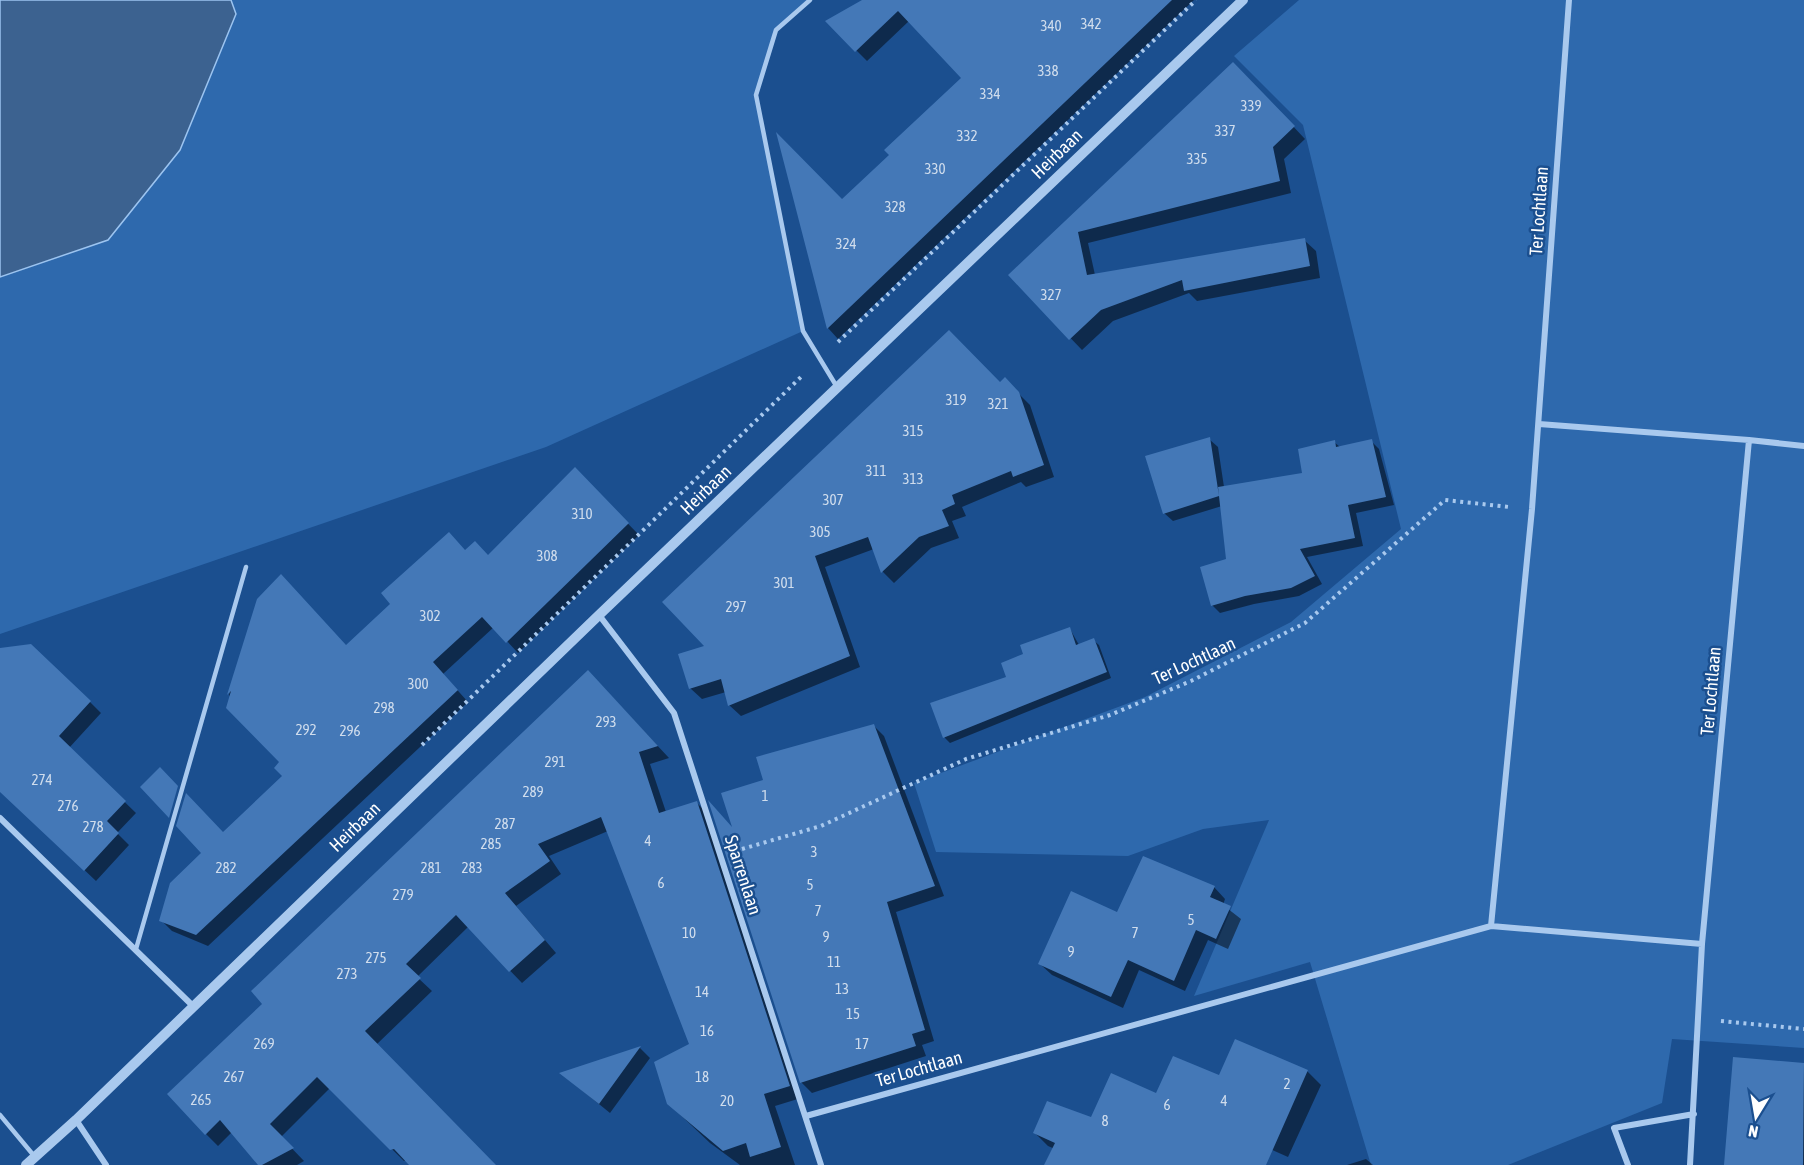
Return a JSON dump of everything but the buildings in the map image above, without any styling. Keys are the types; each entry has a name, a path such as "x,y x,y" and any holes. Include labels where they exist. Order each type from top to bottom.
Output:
{"street":[{"name":"Heirbaan","path":"26,1165 76,1120 599,615 1243,0"},
{"name":"Ter Lochtlaan","path":"1491,926 1532,509 1569,0"},
{"path":"1539,424 1804,446"},
{"name":"Ter Lochtlaan","path":"1690,1165 1700,1019 1702,944 1749,440"},
{"name":"Sparrenlaan","path":"599,615 674,713 821,1165"},
{"path":"0,818 194,1007"},
{"name":"Ter Lochtlaan","path":"806,1116 1491,926 1702,944"},
{"path":"1628,1165 1614,1128 1694,1114"},
{"path":"76,1120 106,1165"}],"lane":[{"path":"810,0 776,30 756,94 803,331 837,387"},
{"path":"136,949 246,567"},
{"path":"0,1115 35,1157"}],"path":[{"name":"Heirbaan","path":"414,753 820,359 1196,0"},
{"name":"Ter Lochtlaan","path":"721,855 821,826 966,759 1110,715 1191,681 1305,623 1445,500 1532,509"},
{"path":"1700,1019 1804,1029"}],"shaded area":[{"path":"0,0 231,0 236,14 180,150 108,240 0,277"},
{"path":"231,0 810,0 776,30 756,95 803,331 546,447 0,634 0,277 108,240 180,150 236,14"},
{"path":"1299,0 1804,0 1804,1048 1672,1039 1662,1103 1508,1165 1371,1165 1310,962 1194,996 1269,820 1203,829 1128,856 936,852 914,783 1145,697 1291,622 1401,529 1303,125 1234,56"}]}
